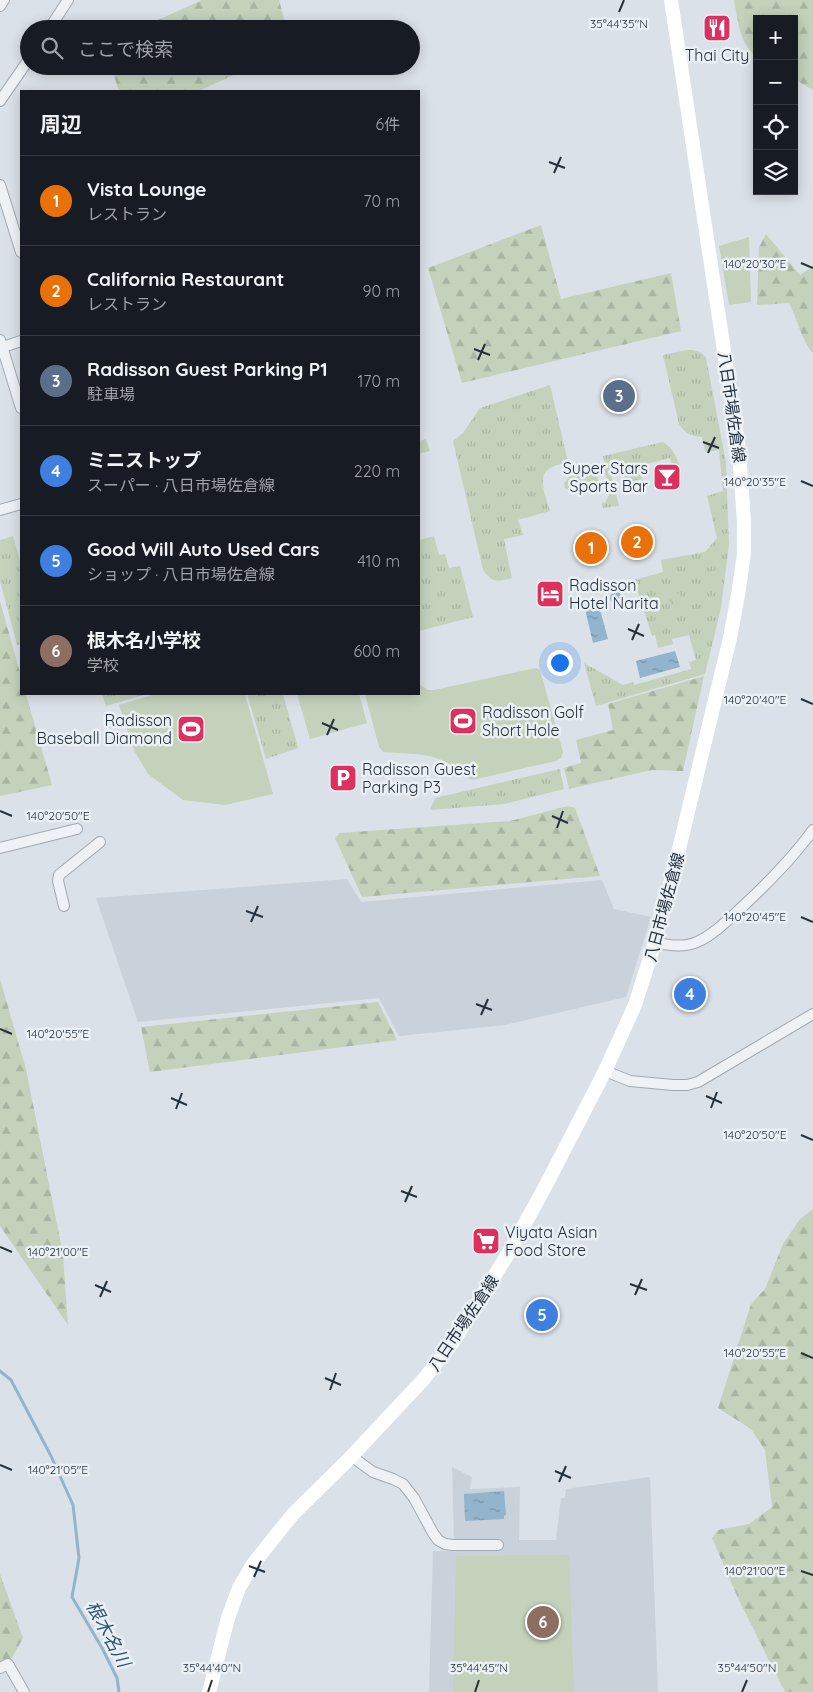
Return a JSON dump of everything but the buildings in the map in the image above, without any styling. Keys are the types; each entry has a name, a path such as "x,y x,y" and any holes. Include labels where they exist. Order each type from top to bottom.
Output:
{"main road":[{"name":"八日市場佐倉線","path":"209,1692 228,1618 239,1588 253,1564 293,1514 423,1380 467,1322 531,1212 605,1071 636,1004 655,942 695,787 730,638 744,554 743,498 739,450 671,0"}],"street":[{"path":"0,6 4,0"},
{"path":"54,20 64,2"},
{"path":"0,101 20,72"},
{"path":"0,185 20,249"},
{"path":"20,341 1,345 20,405"},
{"path":"0,510 20,504"},
{"path":"0,848 77,829"},
{"path":"655,942 679,946 689,945 707,937 763,888 790,859 813,830"},
{"path":"64,906 58,882 59,875 100,842"},
{"path":"605,1071 630,1081 687,1085 698,1082 813,1014"},
{"path":"351,1456 373,1472 404,1484 438,1540 445,1544 453,1545 498,1545"},
{"path":"0,1668 8,1664 24,1692"}],"shaded area":[{"path":"347,879 361,902 602,880 614,909 651,917 626,997 505,1025 399,1036 379,998 138,1022 96,898"},
{"path":"452,1467 472,1477 470,1489 520,1487 519,1540 556,1540 561,1498 565,1498 566,1489 650,1477 658,1692 429,1692 433,1551 498,1551 498,1539 454,1540"}],"green space":[{"path":"202,0 279,0 285,20 158,20"},
{"path":"734,0 813,0 813,90 798,81 798,15 753,15 753,53 746,45 738,23"},
{"path":"114,75 234,75 201,90 119,90"},
{"path":"541,225 561,299 671,273 681,331 462,383 428,268"},
{"path":"766,234 800,275 813,266 813,353 803,336 789,303 757,305 759,247"},
{"path":"749,237 751,302 729,305 719,246"},
{"path":"687,350 698,351 706,358 726,462 729,544 721,608 705,674 596,706 584,663 623,685 633,682 634,685 691,669 689,662 696,660 689,635 672,639 673,644 658,648 655,635 652,636 634,580 663,572 661,560 705,552 717,538 707,496 723,491 719,450 705,452 702,437 689,434 679,424 663,355"},
{"path":"550,385 568,462 551,468 545,472 543,477 550,511 518,520 523,535 504,539 512,578 503,580 492,579 483,570 453,441 463,433 480,408"},
{"path":"426,439 430,451 420,454 420,441"},
{"path":"663,442 674,453 680,468 673,470 670,458 639,466 642,479 626,484 621,464 609,467 619,506 603,508 602,502 605,503 610,493 603,456"},
{"path":"590,471 598,478 596,484 571,492 565,488 564,483 569,477"},
{"path":"13,536 20,560 20,644 17,645 0,581 0,540"},
{"path":"434,536 439,555 445,554 449,568 460,566 473,617 420,631 420,540"},
{"path":"680,593 681,608 670,609 669,594"},
{"path":"0,601 20,672 20,695 26,695 52,785 0,796"},
{"name":"Radisson Golf Short Hole","path":"536,668 540,670 563,752 561,758 556,761 472,780 450,764 431,756 383,752 379,747 365,695 420,695 420,685 428,690"},
{"path":"704,676 683,771 652,770 569,789 564,768 581,763 576,740 613,730 608,704"},
{"path":"102,695 144,695 106,706"},
{"name":"Radisson Baseball Diamond","path":"153,695 245,695 273,794 225,805 183,800 148,774 135,752 119,705"},
{"path":"247,695 283,695 298,748 266,759"},
{"path":"297,695 359,695 367,723 310,739"},
{"path":"560,769 564,789 504,804 430,810 435,798"},
{"path":"568,806 575,808 600,876 362,897 335,838 340,833 510,821"},
{"path":"0,979 26,1069 63,1254 68,1325 0,1226"},
{"path":"378,1002 397,1040 150,1072 141,1027"},
{"path":"813,1209 813,1692 785,1692 738,1598 712,1538 718,1530 749,1524 772,1507 765,1450 751,1429 718,1408 751,1304 765,1289 783,1244 800,1219"},
{"path":"569,1555 574,1692 453,1692 456,1556"},
{"path":"0,1574 23,1638 12,1658 0,1663"}],"water":[{"path":"614,592 618,592 622,598 618,604 614,604 610,600 610,596"},
{"path":"598,602 608,639 593,643 584,605"},
{"path":"675,651 680,667 640,678 636,661"},
{"path":"504,1491 506,1515 504,1519 465,1521 464,1494"}],"waterway":[{"name":"根木名川","path":"0,1371 11,1380 51,1456 73,1505 79,1558 72,1597 117,1678 119,1692"}],"place":[{"name":"Thai City","path":"717,28"},
{"name":"Radisson Guest Parking P1","path":"619,396"},
{"name":"Super Stars Sports Bar","path":"667,477"},
{"name":"California Restaurant","path":"637,542"},
{"name":"Vista Lounge","path":"591,548"},
{"name":"Radisson Hotel Narita","path":"550,594"},
{"name":"Radisson Golf Short Hole","path":"463,721"},
{"name":"Radisson Baseball Diamond","path":"191,729"},
{"name":"Radisson Guest Parking P3","path":"343,778"},
{"name":"ミニストップ","path":"690,994"},
{"name":"Viyata Asian Food Store","path":"486,1241"},
{"name":"Good Will Auto Used Cars","path":"542,1315"},
{"name":"根木名小学校","path":"543,1622"}]}
